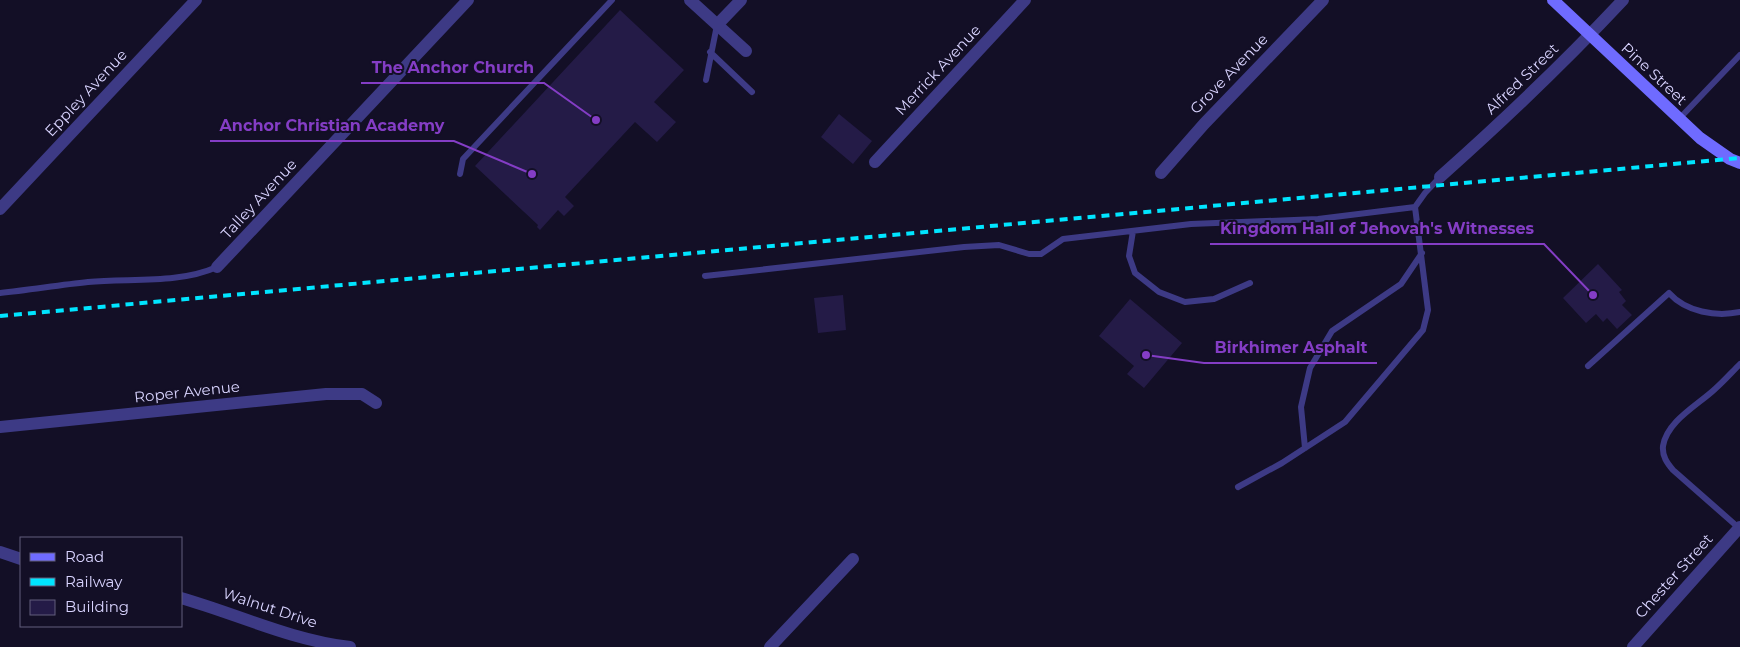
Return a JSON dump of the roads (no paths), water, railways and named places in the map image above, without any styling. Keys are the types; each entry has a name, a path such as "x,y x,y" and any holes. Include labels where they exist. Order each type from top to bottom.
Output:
{"main road":[{"name":"Pine Street","path":"1553,0 1700,138 1740,163"}],"street":[{"name":"Eppley Avenue","path":"0,209 196,0"},
{"name":"Talley Avenue","path":"217,267 468,0"},
{"path":"690,0 746,52"},
{"path":"717,25 741,0"},
{"name":"Merrick Avenue","path":"875,162 1025,0"},
{"name":"Grove Avenue","path":"1160,173 1204,124 1323,0"},
{"name":"Alfred Street","path":"1440,177 1510,114 1624,0"},
{"name":"Roper Avenue","path":"0,427 326,394 362,394 376,403"},
{"name":"Chester Street","path":"1633,647 1740,528"},
{"path":"0,552 20,559"},
{"path":"770,647 853,559"},
{"name":"Walnut Drive","path":"182,598 216,608 285,633 350,647"}],"lane":[{"path":"460,174 463,159 612,0"},
{"path":"706,80 710,52 717,25"},
{"path":"710,52 752,92"},
{"path":"1679,119 1740,55"},
{"path":"1238,487 1345,422 1423,330 1428,310 1415,207 1440,177"},
{"path":"705,276 973,246 999,245 1029,254 1041,254 1063,239 1191,224 1318,219 1415,207"},
{"path":"1133,231 1129,256 1135,273 1158,292 1184,302 1214,300 1250,283"},
{"path":"1304,448 1301,407 1310,368 1332,330 1401,284 1422,253"},
{"path":"0,293 88,282 186,276 203,273 217,267"},
{"path":"1588,366 1669,293 1676,302 1696,310 1726,315 1740,312"},
{"path":"1740,364 1676,423 1667,435 1663,447 1665,460 1673,470 1740,528"}],"railway":[{"path":"0,316 1740,158"}],"place":[{"name":"The Anchor Church","path":"596,120"},
{"name":"Anchor Christian Academy","path":"532,174"},
{"name":"Kingdom Hall of Jehovah's Witnesses","path":"1593,295"},
{"name":"Birkhimer Asphalt","path":"1146,355"}]}
